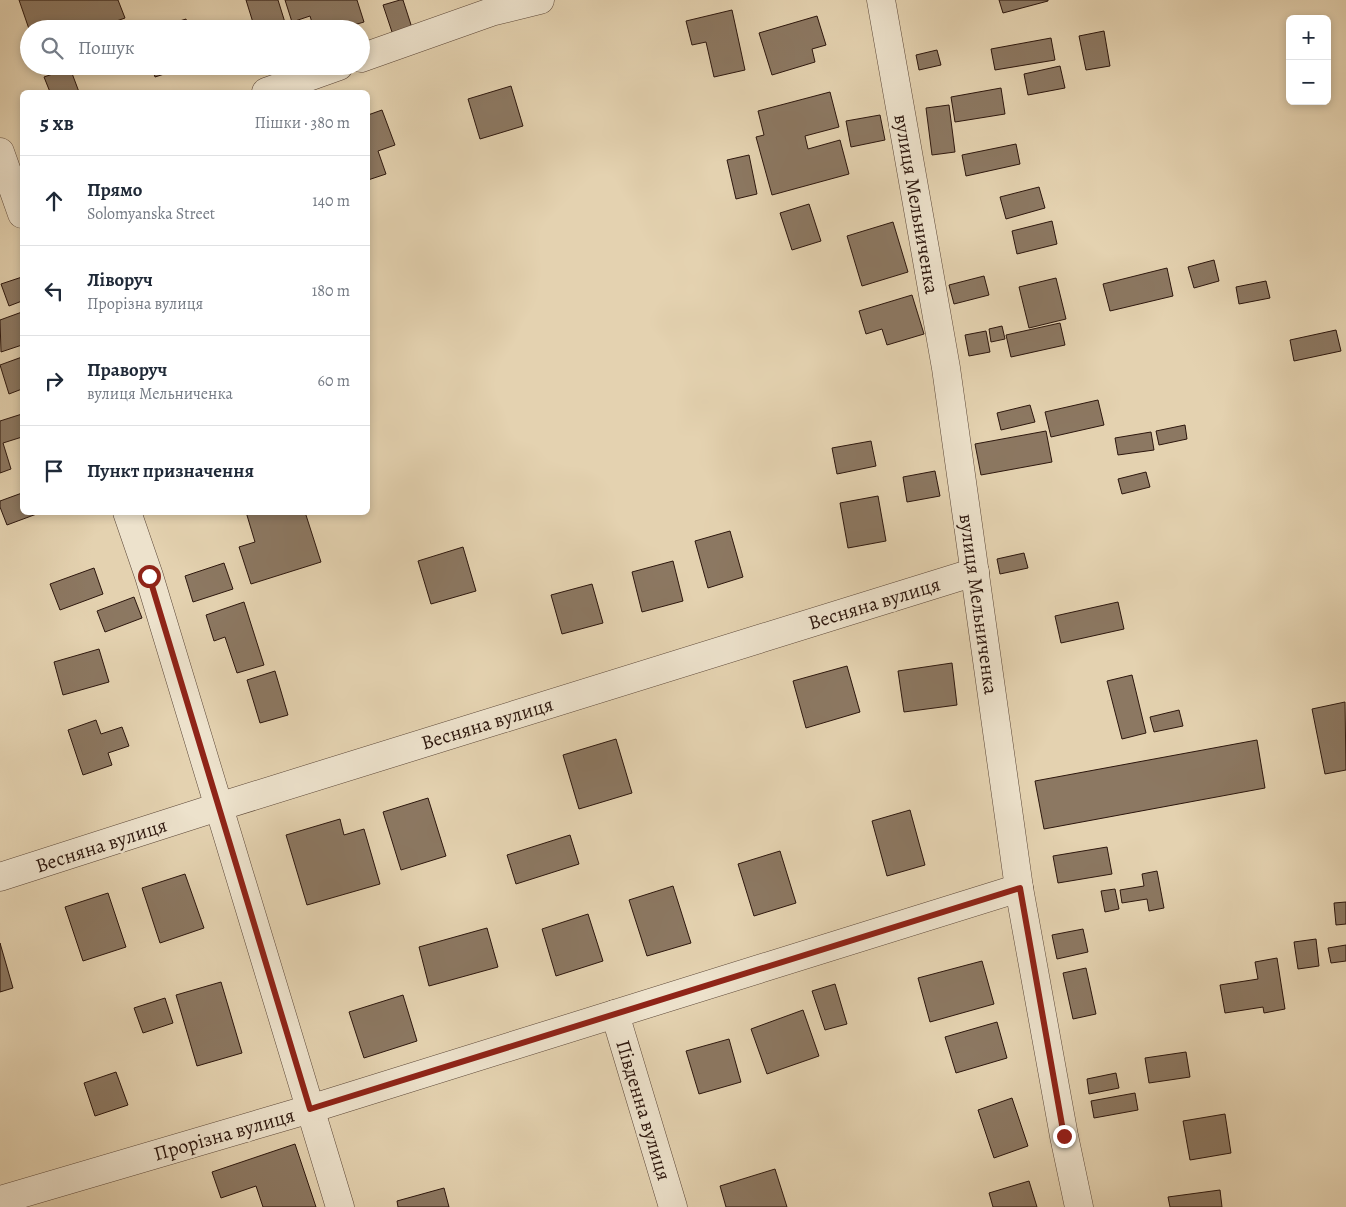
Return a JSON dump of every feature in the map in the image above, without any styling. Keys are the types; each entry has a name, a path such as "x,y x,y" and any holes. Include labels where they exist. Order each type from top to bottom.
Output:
{"street":[{"path":"370,54 490,6 540,0"},
{"name":"вулиця Мельниченка","path":"881,0 946,368 1020,888 1064,1136 1079,1207"},
{"path":"272,90 314,75"},
{"path":"0,152 17,182 20,201"},
{"path":"127,515 149,576 340,1207"},
{"name":"Весняна вулиця","path":"0,877 218,806 975,572"},
{"name":"Прорізна вулиця","path":"10,1201 1020,888"},
{"name":"Південна вулиця","path":"615,1014 673,1207"}],"building":[{"path":"19,0 118,0 125,18 119,20 26,20"},
{"path":"246,0 278,0 284,20 252,20"},
{"path":"285,0 357,0 363,20 311,20 310,16 291,20"},
{"path":"403,0 413,31 394,38 383,5"},
{"path":"999,0 1048,0 1048,1 1003,13"},
{"path":"732,10 745,70 714,77 706,42 692,45 686,21"},
{"path":"817,16 826,45 812,49 815,62 772,75 759,33"},
{"path":"1104,31 1110,66 1086,70 1079,36"},
{"path":"1051,38 1055,60 995,70 991,49"},
{"path":"937,50 941,65 919,70 916,55"},
{"path":"1060,66 1065,88 1028,95 1024,74"},
{"path":"50,75 73,75 78,90 49,90 44,77"},
{"path":"511,86 523,126 480,139 468,99"},
{"path":"1001,88 1005,114 955,122 951,97"},
{"path":"830,92 839,127 805,136 808,149 840,140 849,174 772,195 756,137 764,135 758,111"},
{"path":"949,105 955,152 932,155 926,108"},
{"path":"382,110 395,145 378,151 386,174 370,179 370,114"},
{"path":"880,115 885,140 851,147 846,121"},
{"path":"1016,144 1020,164 966,176 962,155"},
{"path":"749,155 757,194 736,199 727,160"},
{"path":"1039,187 1045,208 1006,219 1000,197"},
{"path":"809,204 821,241 792,250 780,213"},
{"path":"1052,221 1057,244 1017,254 1012,231"},
{"path":"893,222 908,272 862,286 847,236"},
{"path":"1214,260 1219,281 1194,288 1188,267"},
{"path":"1167,268 1173,296 1110,311 1103,284"},
{"path":"984,276 989,295 954,304 949,285"},
{"path":"20,278 20,302 9,306 1,284"},
{"path":"1056,278 1066,319 1029,328 1019,287"},
{"path":"1266,281 1270,298 1239,304 1236,287"},
{"path":"912,295 924,334 887,345 882,329 866,334 859,311"},
{"path":"20,313 20,346 1,352 0,320"},
{"path":"1060,323 1065,345 1011,357 1006,335"},
{"path":"1002,326 1005,339 991,342 989,329"},
{"path":"1336,330 1341,351 1294,361 1290,340"},
{"path":"986,331 990,352 969,356 965,335"},
{"path":"20,358 20,390 9,394 0,365"},
{"path":"1098,400 1104,425 1051,437 1045,412"},
{"path":"1030,405 1035,422 1001,430 997,413"},
{"path":"20,415 20,438 3,443 11,469 0,473 0,421"},
{"path":"1185,425 1187,439 1159,445 1156,431"},
{"path":"1046,431 1052,462 981,475 975,444"},
{"path":"1151,432 1154,450 1118,455 1115,438"},
{"path":"871,441 876,466 837,474 832,448"},
{"path":"935,471 940,496 907,502 903,477"},
{"path":"1146,472 1150,487 1122,494 1118,479"},
{"path":"20,494 20,515 34,515 7,525 0,507 0,501"},
{"path":"878,496 886,541 848,548 840,503"},
{"path":"247,515 306,515 321,562 251,584 239,547 255,542"},
{"path":"730,531 743,577 708,588 695,541"},
{"path":"463,547 476,591 431,604 418,561"},
{"path":"1024,553 1028,568 1000,574 997,559"},
{"path":"673,561 683,601 642,612 632,572"},
{"path":"224,563 233,589 193,602 185,576"},
{"path":"94,568 103,594 60,610 50,584"},
{"path":"592,584 603,623 562,634 551,595"},
{"path":"134,597 142,618 105,632 97,611"},
{"path":"244,602 264,665 237,673 225,637 214,641 206,615"},
{"path":"1118,602 1124,629 1061,643 1055,616"},
{"path":"99,649 109,682 63,695 54,662"},
{"path":"952,663 957,705 904,712 898,671"},
{"path":"847,666 860,712 806,728 793,681"},
{"path":"275,671 288,715 260,723 247,680"},
{"path":"1132,675 1146,733 1122,739 1107,681"},
{"path":"1345,702 1346,770 1325,774 1312,709"},
{"path":"1179,710 1183,726 1154,732 1150,717"},
{"path":"96,720 101,734 122,727 129,746 108,753 112,765 83,775 68,730"},
{"path":"616,739 632,793 579,809 563,755"},
{"path":"1257,740 1265,788 1044,829 1035,781"},
{"path":"428,798 446,856 401,870 383,812"},
{"path":"910,810 925,865 887,876 872,821"},
{"path":"340,819 344,835 364,829 380,884 307,905 286,835"},
{"path":"570,835 579,864 516,884 507,855"},
{"path":"1107,847 1112,874 1058,883 1053,856"},
{"path":"780,851 796,903 754,916 738,864"},
{"path":"1157,871 1164,908 1149,911 1147,899 1122,903 1120,890 1144,886 1142,874"},
{"path":"185,874 204,928 160,943 142,888"},
{"path":"673,886 691,943 647,956 629,900"},
{"path":"1115,889 1119,909 1105,912 1101,891"},
{"path":"108,893 126,947 83,961 65,907"},
{"path":"1346,902 1346,924 1336,925 1334,903"},
{"path":"588,914 603,961 556,976 542,929"},
{"path":"487,928 498,967 429,986 419,947"},
{"path":"1083,929 1088,952 1057,959 1052,935"},
{"path":"1316,939 1319,966 1298,969 1294,942"},
{"path":"0,943 13,988 0,992"},
{"path":"1346,945 1346,961 1331,963 1328,948"},
{"path":"1277,958 1285,1009 1264,1013 1263,1007 1225,1013 1220,985 1258,979 1255,962"},
{"path":"982,961 994,1004 930,1022 918,978"},
{"path":"1086,968 1096,1014 1073,1019 1063,973"},
{"path":"221,982 242,1053 197,1066 176,995"},
{"path":"835,984 847,1024 825,1030 812,991"},
{"path":"403,995 417,1041 364,1058 349,1012"},
{"path":"165,998 173,1023 143,1033 134,1008"},
{"path":"803,1010 819,1056 767,1074 751,1029"},
{"path":"997,1022 1007,1058 956,1073 945,1037"},
{"path":"729,1039 741,1082 699,1094 686,1051"},
{"path":"1186,1052 1190,1077 1149,1083 1145,1058"},
{"path":"116,1072 128,1105 95,1116 84,1083"},
{"path":"1116,1073 1119,1088 1089,1094 1087,1079"},
{"path":"1135,1093 1138,1110 1094,1118 1091,1101"},
{"path":"1012,1098 1028,1146 994,1158 978,1110"},
{"path":"1225,1114 1231,1153 1190,1160 1183,1121"},
{"path":"295,1144 316,1207 263,1207 256,1186 221,1198 212,1172"},
{"path":"775,1169 787,1207 726,1207 720,1186"},
{"path":"1029,1181 1037,1207 993,1207 989,1193"},
{"path":"444,1188 449,1207 398,1207 397,1201"},
{"path":"1220,1190 1222,1207 1170,1207 1168,1197"}],"route":[{"path":"149,576 310,1109 1020,888 1064,1136"}]}
